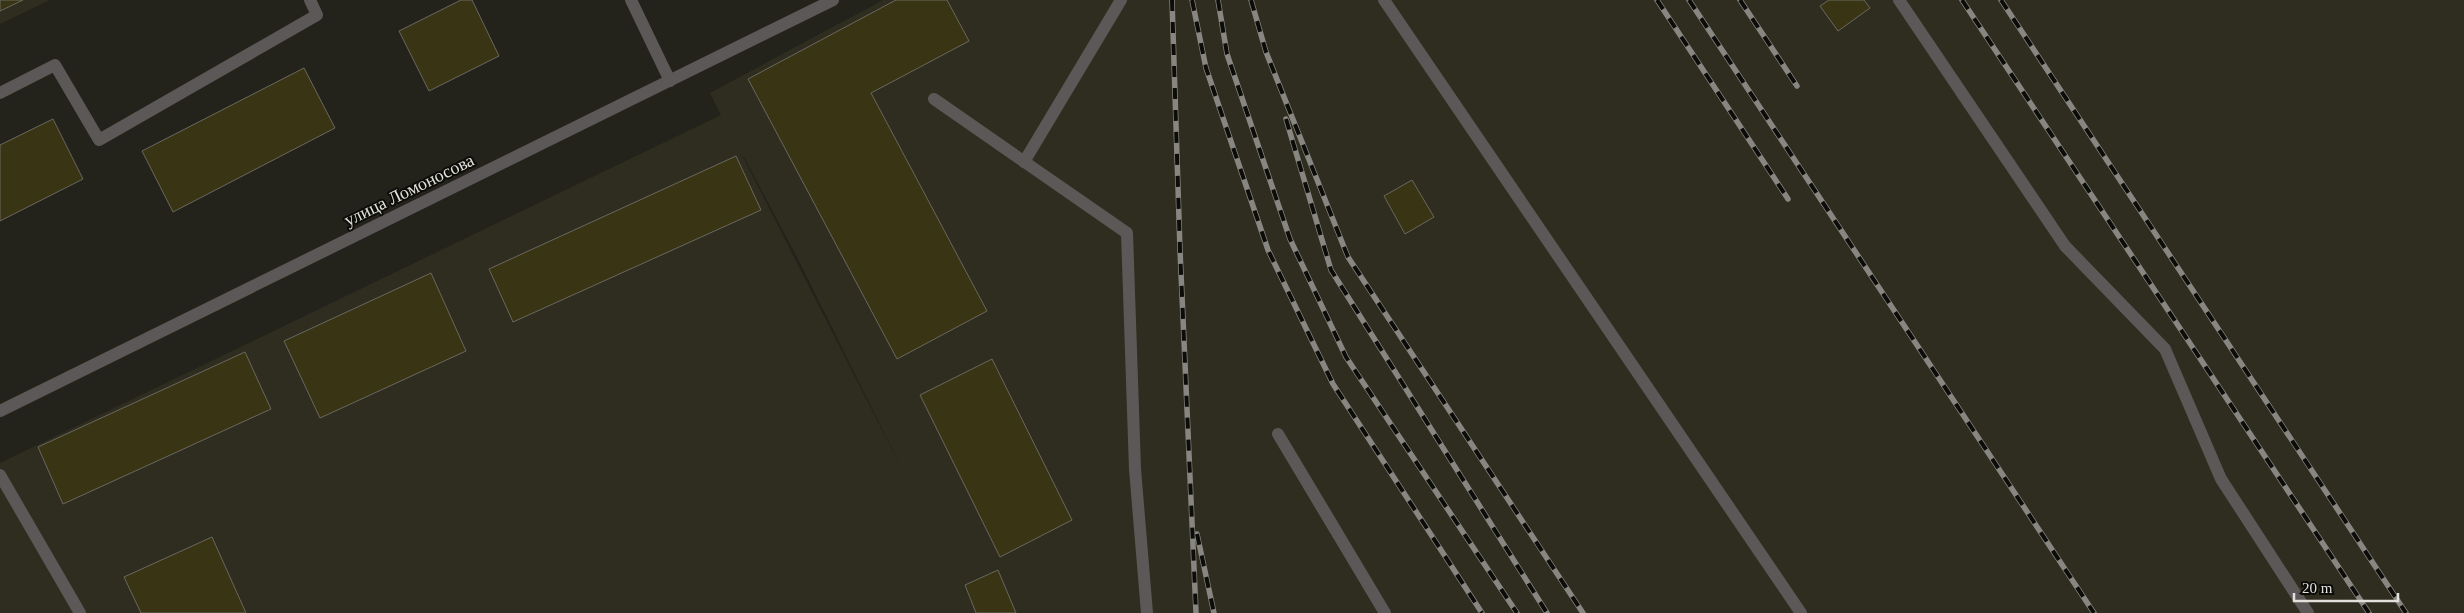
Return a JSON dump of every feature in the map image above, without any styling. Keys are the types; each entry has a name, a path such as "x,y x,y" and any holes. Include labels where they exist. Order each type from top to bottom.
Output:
{"street":[{"path":"0,93 55,65 99,140 317,15 310,0"},
{"path":"631,0 670,81"},
{"name":"улица Ломоносова","path":"0,411 833,0"},
{"path":"1024,162 1120,0"},
{"path":"1384,0 1801,613"},
{"path":"1900,0 2065,246 2165,349 2221,479 2308,613"},
{"path":"934,99 1127,232 1135,469 1147,613"},
{"path":"1278,434 1385,613"},
{"path":"0,475 80,613"}],"shaded area":[{"path":"0,0 50,0 0,24"},
{"path":"883,0 2464,0 2464,613 0,613 0,463 721,115 710,93","holes":["743,157 798,259 905,475"]}],"building":[{"path":"0,0 23,0 0,11"},
{"path":"461,0 472,0 499,56 429,91 399,31"},
{"path":"896,0 947,0 969,41 871,93 987,311 897,359 748,79"},
{"path":"1829,0 1864,0 1870,8 1838,31 1820,6"},
{"path":"304,68 335,128 173,212 142,151"},
{"path":"53,119 83,179 0,221 0,145"},
{"path":"736,156 761,210 513,322 489,269"},
{"path":"1412,180 1434,217 1405,234 1384,196"},
{"path":"431,273 466,351 320,418 284,341"},
{"path":"245,352 271,409 63,504 38,447"},
{"path":"992,359 1072,520 1000,557 920,395"},
{"path":"212,537 246,613 141,613 124,577"},
{"path":"998,570 1016,613 976,613 965,585"}],"railway":[{"path":"1172,0 1180,250 1196,613"},
{"path":"1192,0 1206,68 1268,250 1333,384 1482,613"},
{"path":"1218,0 1227,54 1290,239 1346,357 1517,613"},
{"path":"1251,0 1266,52 1348,257 1583,613"},
{"path":"1657,0 1788,199"},
{"path":"1689,0 2094,613"},
{"path":"1740,0 1797,86"},
{"path":"1962,0 2369,613"},
{"path":"2001,0 2406,613"},
{"path":"1286,119 1331,270 1547,613"},
{"path":"1197,534 1214,613"}]}
